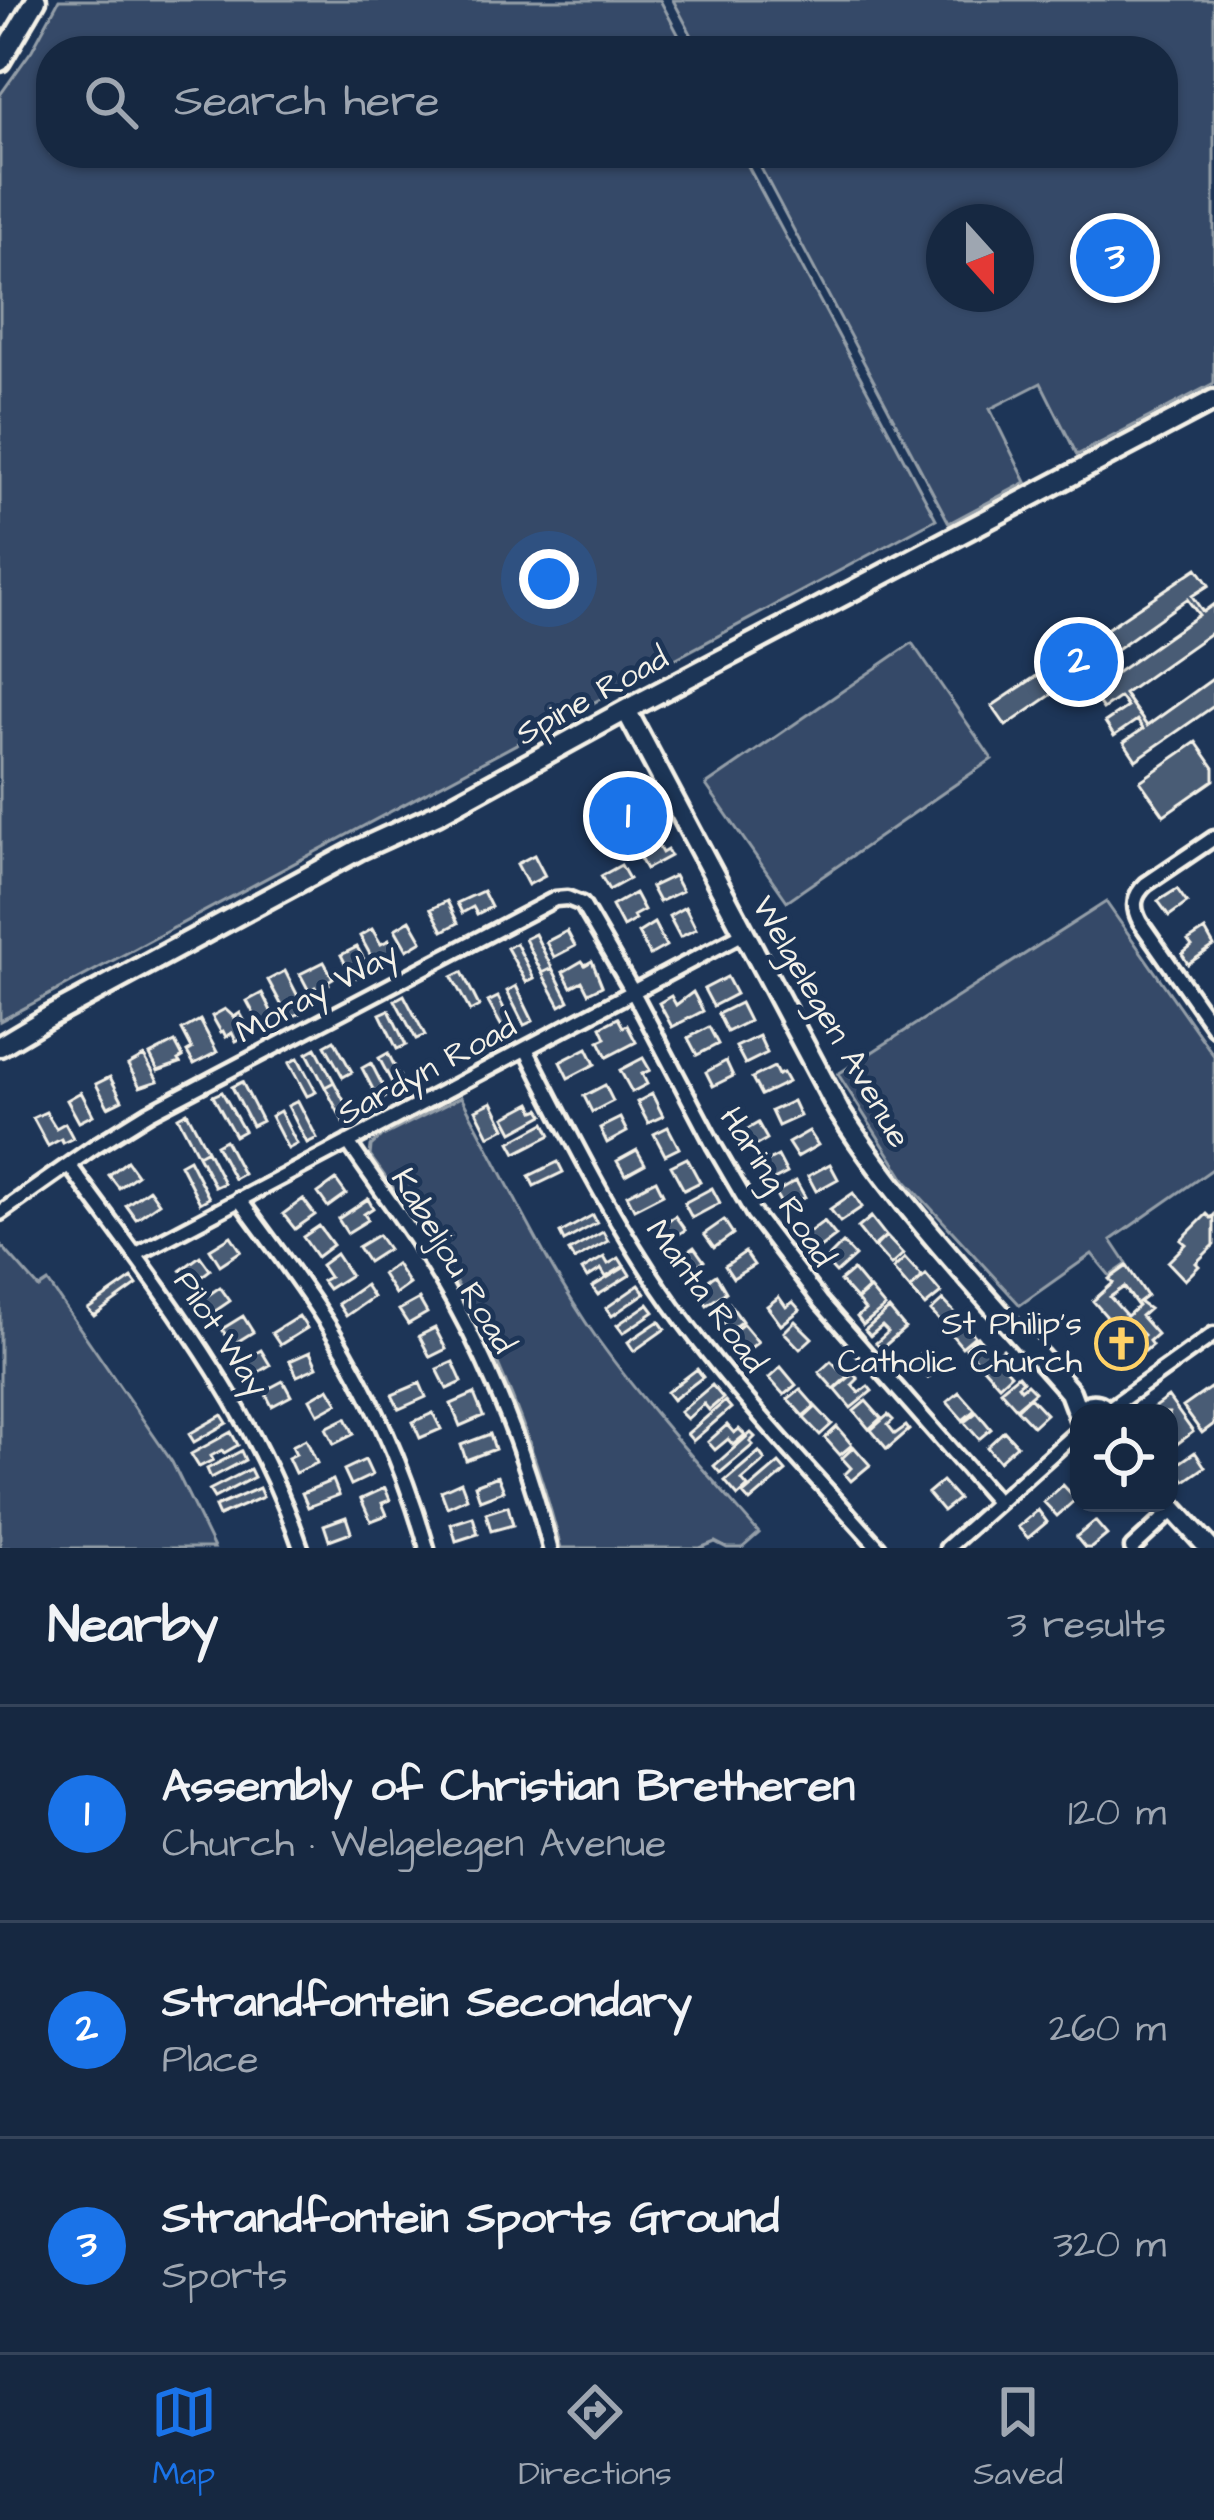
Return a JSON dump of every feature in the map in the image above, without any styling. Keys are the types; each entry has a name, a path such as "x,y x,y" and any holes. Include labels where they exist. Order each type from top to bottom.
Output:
{"main road":[{"path":"0,61 36,0"},
{"name":"Spine Road","path":"0,1046 358,850 437,814 1214,400"},
{"name":"Welgelegen Avenue","path":"626,710 839,1111 865,1151 915,1216 1085,1404"},
{"path":"1176,1512 1209,1548"}],"street":[{"path":"1214,838 1146,884 1134,906 1140,922 1214,1028"},
{"name":"Moray Way","path":"0,1213 150,1112 555,899 582,904 633,992"},
{"name":"Sardyn Road","path":"135,1255 744,933"},
{"name":"Haring Road","path":"633,992 753,1213 821,1302 997,1502"},
{"name":"Manta Road","path":"526,1049 625,1232 682,1318 737,1388 879,1548"},
{"name":"Kabeljou Road","path":"348,1142 423,1251 471,1336 514,1431 550,1548"},
{"name":"Pilot Way","path":"68,1165 230,1393 274,1476 301,1548"},
{"path":"239,1199 320,1312 360,1381 379,1418 427,1548"},
{"path":"1104,1404 1214,1334"},
{"path":"946,1548 1070,1438"},
{"path":"1132,1548 1165,1512"}],"shaded area":[{"path":"59,0 660,0 679,36 40,36"},
{"path":"673,0 1214,0 1214,383 1077,455 1041,383 990,409 1026,482 949,523 761,168 1178,168 1178,36 692,36"},
{"path":"36,43 36,168 749,168 936,519 0,1021 0,95"},
{"path":"912,643 992,759 787,901 706,785"},
{"path":"1106,902 1214,1056 1214,1168 1111,1240 1127,1264 1110,1276 1092,1254 1020,1305 906,1181 838,1074"},
{"path":"461,1097 543,1252 598,1340 759,1533 742,1548 715,1542 700,1548 561,1548 530,1444 488,1343 444,1263 370,1156 371,1146 381,1137"},
{"path":"0,1244 39,1288 48,1282 172,1462 214,1548 0,1548"}],"building":[{"path":"1197,568 1209,585 1192,596 1203,612 1214,604 1214,635 1212,632 1124,694 1147,726 1214,678 1214,706 1136,760 1124,742 1143,729 1137,720 1114,736 1105,722 1127,707 1120,697 1103,709 1090,691 1107,680 1096,664 1006,726 992,706","holes":["1187,599 1199,615 1112,676 1101,660"]},
{"path":"1196,742 1214,768 1214,780 1164,815 1140,781"},
{"path":"636,800 646,819 620,832 610,813"},
{"path":"657,844 670,856 646,869 638,855"},
{"path":"534,855 545,876 528,885 517,864"},
{"path":"621,865 629,879 609,890 601,876"},
{"path":"674,876 682,891 659,902 651,887"},
{"path":"1177,889 1187,903 1169,916 1158,901"},
{"path":"483,891 491,907 477,914 473,907 462,913 457,903"},
{"path":"635,893 644,910 623,927 612,906"},
{"path":"447,901 458,923 443,931 431,909"},
{"path":"685,907 696,929 680,937 669,916"},
{"path":"410,920 422,941 407,950 395,929"},
{"path":"654,923 666,946 650,955 638,933"},
{"path":"372,929 381,944 389,940 398,955 377,967 360,936"},
{"path":"1205,930 1214,946 1188,964 1182,954 1192,946 1188,941"},
{"path":"567,931 575,946 554,957 546,942"},
{"path":"535,934 552,968 542,973 525,939"},
{"path":"516,943 534,978 526,982 507,948"},
{"path":"357,947 370,970 353,979 341,955"},
{"path":"582,961 585,965 592,961 602,986 588,993 582,981 571,987 563,972"},
{"path":"324,962 333,978 309,991 300,974"},
{"path":"552,968 569,1001 560,1006 542,973"},
{"path":"285,971 305,1010 289,1019 268,980"},
{"path":"462,972 479,1006 470,1011 452,977"},
{"path":"727,977 736,994 713,1006 704,989"},
{"path":"516,986 533,1021 524,1025 507,991"},
{"path":"693,992 703,1011 672,1027 659,1003 671,996 676,1005"},
{"path":"262,993 275,1019 261,1027 247,1001"},
{"path":"404,995 425,1035 416,1039 395,1000"},
{"path":"498,997 515,1030 506,1034 488,1002"},
{"path":"740,1003 749,1021 727,1032 718,1014"},
{"path":"225,1009 234,1017 240,1013 250,1031 236,1041 232,1033 226,1037 221,1032 212,1016"},
{"path":"389,1010 406,1045 397,1049 380,1014"},
{"path":"618,1018 636,1042 607,1057 599,1041 606,1038 601,1027"},
{"path":"200,1020 217,1052 194,1064 182,1030"},
{"path":"709,1027 718,1044 697,1055 688,1038"},
{"path":"759,1036 767,1053 745,1064 736,1047"},
{"path":"334,1040 352,1072 343,1077 325,1045"},
{"path":"175,1042 183,1057 180,1063 158,1071 150,1055"},
{"path":"316,1048 334,1082 325,1087 307,1053"},
{"path":"587,1048 595,1064 568,1078 560,1062"},
{"path":"388,1053 405,1087 397,1092 379,1058"},
{"path":"144,1056 158,1081 140,1087 128,1065"},
{"path":"298,1058 316,1092 307,1096 289,1063"},
{"path":"643,1058 650,1070 642,1074 647,1084 632,1092 620,1070"},
{"path":"726,1061 733,1076 713,1086 706,1072"},
{"path":"371,1063 388,1096 379,1101 362,1068"},
{"path":"774,1067 788,1082 761,1095 752,1078"},
{"path":"110,1077 122,1100 108,1107 96,1084"},
{"path":"242,1082 262,1121 252,1126 232,1087"},
{"path":"334,1082 353,1118 344,1123 325,1087"},
{"path":"605,1085 613,1101 592,1112 584,1096"},
{"path":"81,1092 93,1115 79,1122 67,1100"},
{"path":"222,1092 244,1131 235,1136 213,1096"},
{"path":"652,1094 663,1116 648,1123 637,1102"},
{"path":"298,1101 317,1138 307,1143 288,1106"},
{"path":"793,1101 800,1116 778,1126 771,1111"},
{"path":"492,1102 505,1128 489,1136 476,1110"},
{"path":"531,1103 544,1115 513,1132 505,1117"},
{"path":"280,1111 297,1144 288,1149 271,1116"},
{"path":"46,1112 56,1128 65,1123 73,1138 48,1146 33,1118"},
{"path":"187,1112 207,1150 198,1155 178,1117"},
{"path":"620,1118 627,1132 607,1143 600,1128"},
{"path":"545,1123 551,1135 516,1153 510,1142"},
{"path":"758,1123 767,1139 748,1150 739,1134"},
{"path":"668,1127 679,1148 665,1155 654,1134"},
{"path":"809,1131 818,1145 797,1157 788,1143"},
{"path":"225,1140 243,1174 234,1179 216,1145"},
{"path":"207,1150 224,1183 215,1187 198,1155"},
{"path":"637,1150 645,1164 625,1175 617,1161"},
{"path":"778,1156 787,1173 768,1183 759,1166"},
{"path":"687,1158 700,1182 684,1190 671,1166"},
{"path":"189,1159 209,1198 200,1203 180,1164"},
{"path":"127,1161 137,1175 119,1188 109,1175"},
{"path":"558,1162 563,1172 534,1186 529,1176"},
{"path":"830,1164 838,1179 816,1191 808,1176"},
{"path":"336,1180 346,1194 328,1207 318,1193"},
{"path":"656,1180 663,1194 634,1209 627,1195"},
{"path":"796,1181 805,1197 784,1209 775,1193"},
{"path":"712,1188 720,1203 692,1218 684,1203"},
{"path":"149,1189 159,1203 136,1219 126,1205"},
{"path":"853,1193 862,1207 840,1222 830,1209"},
{"path":"303,1199 315,1215 295,1229 283,1214"},
{"path":"368,1199 373,1208 364,1214 368,1220 347,1233 338,1219"},
{"path":"1207,1214 1214,1215 1214,1245 1185,1280 1168,1262 1186,1244 1181,1240"},
{"path":"593,1215 597,1223 564,1241 560,1233"},
{"path":"675,1216 685,1230 665,1243 656,1228"},
{"path":"871,1217 886,1236 873,1247 858,1228"},
{"path":"724,1220 733,1234 714,1248 704,1234"},
{"path":"824,1221 836,1236 816,1251 804,1236"},
{"path":"319,1226 333,1245 317,1257 303,1237"},
{"path":"603,1232 608,1241 574,1260 569,1251"},
{"path":"378,1235 388,1249 368,1262 358,1247"},
{"path":"231,1236 241,1251 220,1265 210,1249"},
{"path":"886,1236 903,1254 891,1265 875,1247"},
{"path":"843,1243 855,1256 836,1273 825,1261"},
{"path":"694,1247 704,1261 686,1274 676,1260"},
{"path":"745,1252 754,1265 733,1278 725,1266"},
{"path":"336,1254 350,1275 328,1289 322,1281 329,1277 321,1265"},
{"path":"200,1256 210,1270 192,1284 181,1270"},
{"path":"604,1257 608,1264 619,1258 624,1266 606,1277 601,1269 587,1278 582,1270"},
{"path":"905,1258 922,1277 910,1289 893,1269"},
{"path":"396,1264 409,1284 395,1294 382,1274"},
{"path":"1127,1266 1147,1296 1139,1302 1149,1309 1141,1316 1157,1334 1145,1351 1138,1340 1144,1335 1131,1322 1126,1327 1119,1320 1114,1325 1093,1301 1113,1283 1109,1279","holes":["1124,1287 1138,1306 1127,1316 1110,1297"]},
{"path":"625,1267 630,1275 598,1295 592,1287"},
{"path":"853,1270 868,1288 856,1299 840,1281"},
{"path":"716,1275 726,1292 707,1305 696,1288"},
{"path":"926,1275 941,1293 925,1306 910,1289"},
{"path":"132,1278 137,1285 94,1316 88,1309"},
{"path":"365,1285 373,1297 346,1316 338,1304"},
{"path":"639,1285 645,1293 612,1316 606,1308"},
{"path":"220,1287 230,1301 211,1314 201,1300"},
{"path":"870,1289 885,1307 863,1325 857,1317 865,1310 857,1300"},
{"path":"779,1297 786,1307 793,1302 800,1310 781,1325 767,1306"},
{"path":"419,1299 427,1313 408,1324 399,1310"},
{"path":"943,1300 959,1317 946,1328 931,1311"},
{"path":"729,1303 742,1321 729,1331 715,1312"},
{"path":"648,1304 654,1312 623,1333 617,1325"},
{"path":"889,1309 905,1328 881,1349 876,1343 888,1332 882,1326 870,1336 865,1330"},
{"path":"243,1316 253,1332 232,1345 222,1329"},
{"path":"299,1316 307,1328 280,1345 272,1333"},
{"path":"959,1317 975,1336 962,1347 946,1328"},
{"name":"St Philip's Catholic Church","path":"1119,1320 1126,1327 1131,1322 1144,1335 1138,1340 1143,1346 1122,1366 1098,1340"},
{"path":"659,1321 665,1329 634,1351 628,1342"},
{"path":"795,1321 812,1338 800,1349 784,1332"},
{"path":"743,1324 758,1342 734,1361 724,1339"},
{"path":"435,1328 446,1349 430,1357 419,1336"},
{"path":"978,1337 994,1356 983,1367 966,1348"},
{"path":"925,1349 940,1367 928,1378 912,1360"},
{"path":"1003,1349 1011,1358 1003,1365 1011,1374 999,1385 983,1367"},
{"path":"261,1350 270,1365 252,1376 243,1361"},
{"path":"310,1352 317,1367 297,1376 290,1361"},
{"path":"831,1361 847,1377 834,1389 819,1372"},
{"path":"453,1362 462,1382 447,1389 437,1369"},
{"path":"781,1367 796,1385 784,1395 769,1378"},
{"path":"697,1369 703,1377 673,1400 667,1392"},
{"path":"853,1374 858,1379 852,1385 859,1393 868,1386 872,1391 851,1408 835,1389"},
{"path":"1018,1375 1023,1381 1018,1385 1021,1389 1027,1384 1035,1392 1016,1408 1000,1390"},
{"path":"283,1381 291,1396 272,1406 264,1391"},
{"path":"420,1383 426,1397 399,1409 392,1395"},
{"path":"712,1385 723,1398 709,1410 704,1404 687,1419 680,1412"},
{"path":"329,1388 338,1403 318,1414 310,1399"},
{"path":"1210,1388 1214,1424 1202,1433 1183,1407"},
{"path":"800,1389 815,1406 803,1416 788,1399"},
{"path":"959,1392 975,1410 963,1420 947,1402"},
{"path":"474,1394 483,1416 460,1426 451,1404"},
{"path":"1030,1397 1046,1414 1033,1426 1017,1409"},
{"path":"725,1401 731,1408 693,1441 687,1434"},
{"path":"866,1401 881,1418 869,1429 854,1411"},
{"path":"816,1407 832,1424 820,1435 804,1418"},
{"path":"1178,1411 1193,1432 1178,1443"},
{"path":"977,1412 991,1429 979,1439 964,1422"},
{"path":"433,1413 441,1429 420,1438 413,1422"},
{"path":"222,1415 227,1423 194,1442 189,1434"},
{"path":"888,1415 895,1434 906,1426 909,1430 887,1449 871,1430"},
{"path":"346,1418 354,1434 334,1444 326,1428"},
{"path":"727,1425 745,1435 733,1445 728,1439 715,1450 708,1442"},
{"path":"837,1427 852,1445 840,1455 825,1438"},
{"path":"1004,1431 1017,1445 999,1461 987,1447"},
{"path":"231,1432 238,1445 211,1456 213,1460 199,1467 191,1454"},
{"path":"751,1433 753,1445 720,1473 714,1466"},
{"path":"490,1434 495,1449 466,1460 461,1445"},
{"path":"306,1439 317,1463 295,1473 288,1458 296,1454 292,1446"},
{"path":"854,1447 870,1465 851,1481 845,1474 851,1468 842,1458"},
{"path":"241,1451 245,1460 211,1478 207,1469"},
{"path":"759,1452 765,1460 742,1480 748,1487 738,1496 725,1481"},
{"path":"1195,1452 1205,1467 1185,1481 1178,1464"},
{"path":"365,1460 372,1475 351,1485 344,1470"},
{"path":"779,1463 786,1471 750,1502 743,1494"},
{"path":"250,1469 254,1477 214,1498 209,1490"},
{"path":"498,1476 504,1491 480,1500 475,1485"},
{"path":"333,1480 339,1495 308,1507 302,1493"},
{"path":"942,1481 958,1499 943,1511 928,1493"},
{"path":"461,1482 467,1498 447,1507 441,1491"},
{"path":"1063,1485 1070,1493 1070,1504 1057,1516 1044,1502"},
{"path":"259,1488 263,1497 219,1516 215,1507"},
{"path":"385,1488 390,1500 382,1503 387,1515 371,1521 361,1499"},
{"path":"508,1506 513,1525 491,1531 486,1513"},
{"path":"1038,1510 1047,1522 1028,1538 1018,1527"},
{"path":"346,1517 351,1532 329,1540 324,1525"},
{"path":"473,1517 478,1534 456,1541 451,1524"},
{"path":"1095,1521 1107,1535 1085,1548 1076,1537"}],"place":[{"name":"Strandfontein Sports Ground","path":"1115,258"},
{"name":"Strandfontein Secondary","path":"1079,662"},
{"name":"Assembly of Christian Bretheren","path":"628,816"},
{"name":"St Philip's Catholic Church","path":"1121,1343"}]}
